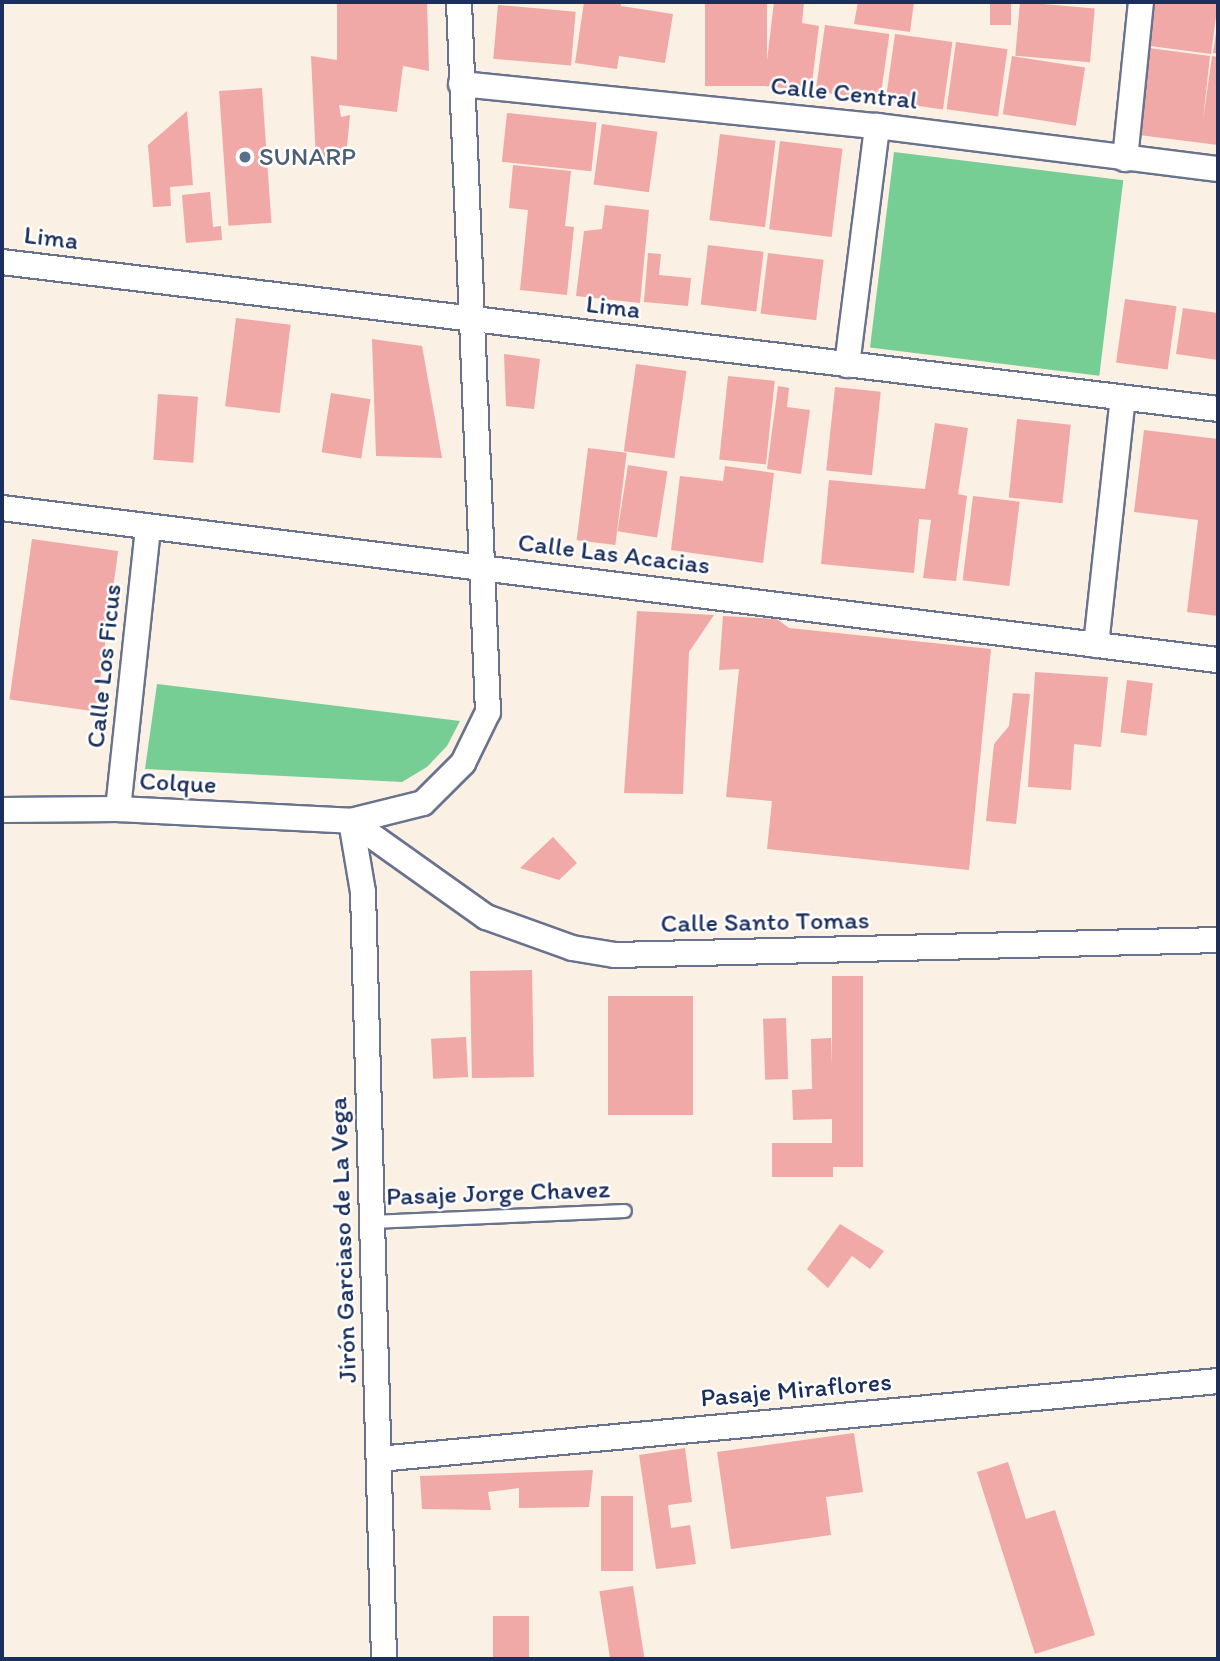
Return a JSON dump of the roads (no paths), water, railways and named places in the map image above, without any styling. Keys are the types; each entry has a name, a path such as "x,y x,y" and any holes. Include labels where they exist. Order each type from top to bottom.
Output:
{"street":[{"name":"Colque","path":"2,810 118,810 351,821 423,803 464,763 488,712 459,2"},
{"path":"1125,159 1141,2"},
{"name":"Calle Central","path":"461,84 877,126 1218,169"},
{"path":"847,365 877,126"},
{"name":"Lima","path":"2,262 1218,409"},
{"path":"1096,645 1123,398"},
{"name":"Calle Las Acacias","path":"2,508 1218,660"},
{"name":"Calle Los Ficus","path":"118,810 148,528"},
{"name":"Calle Santo Tomas","path":"351,821 486,917 572,948 615,955 1218,940"},
{"name":"Jirón Garciaso de La Vega","path":"351,821 363,891 384,1659"},
{"name":"Pasaje Miraflores","path":"379,1459 1218,1381"}],"lane":[{"name":"Pasaje Jorge Chavez","path":"372,1222 625,1211"}],"place":[{"name":"SUNARP","path":"245,157"}]}
